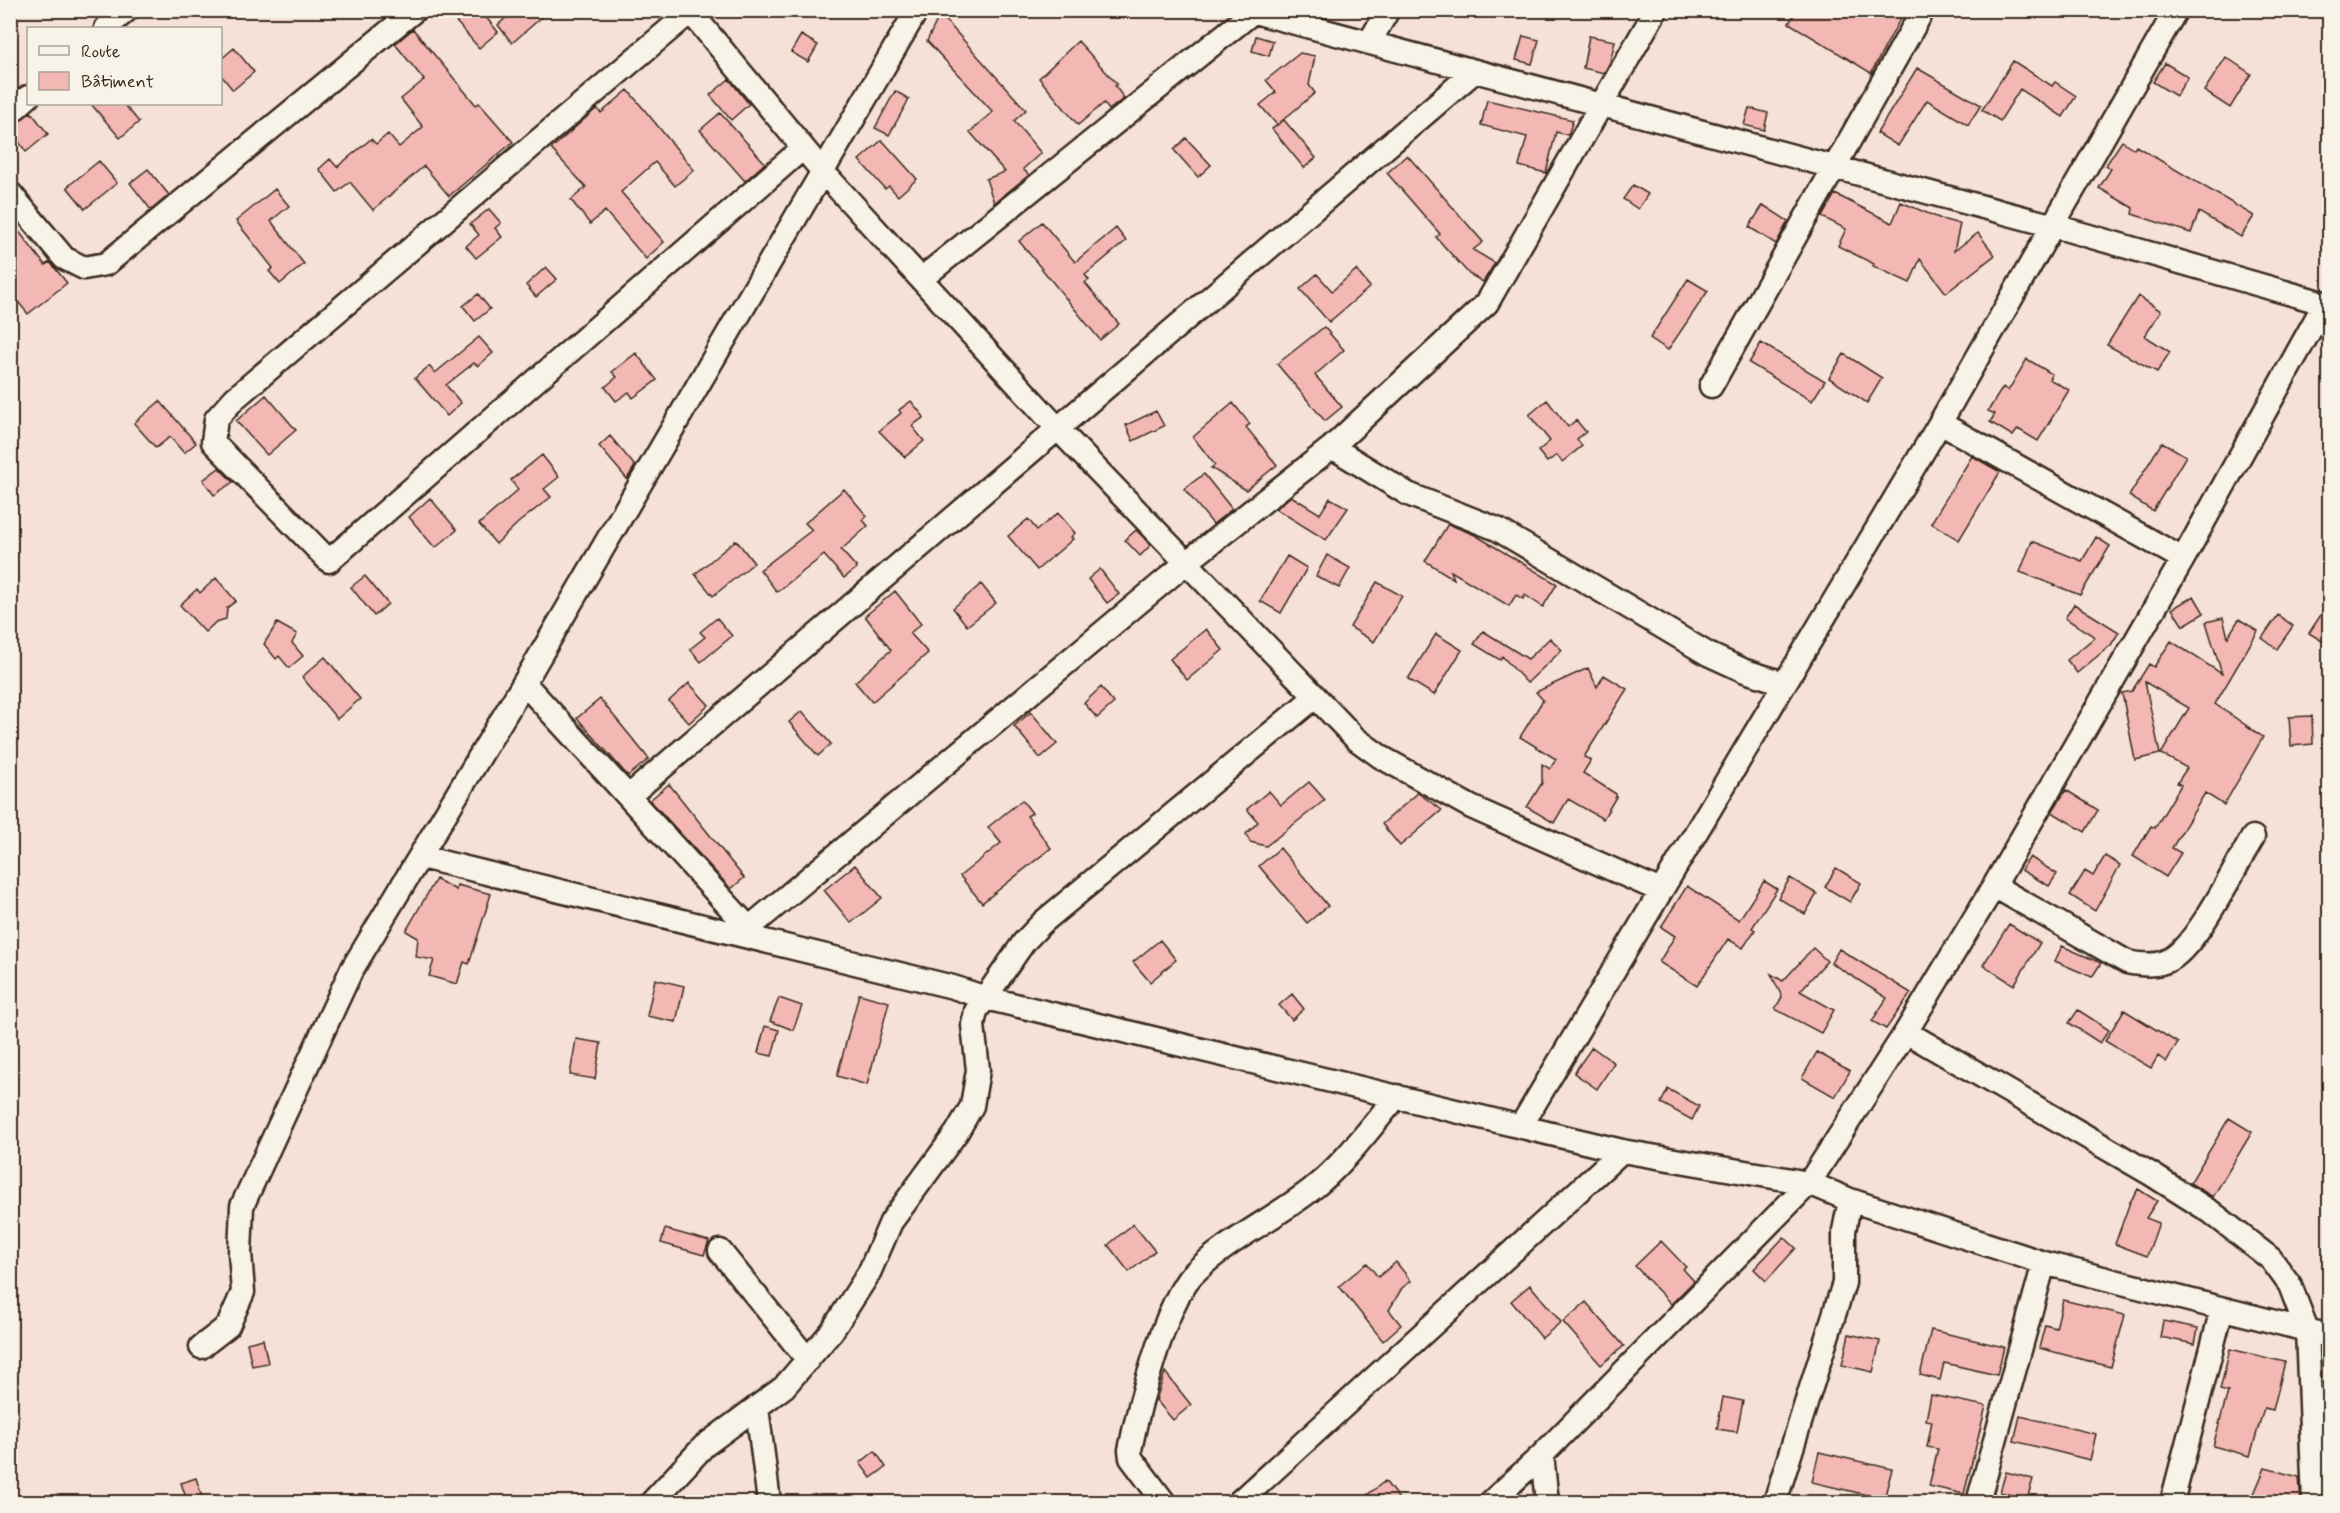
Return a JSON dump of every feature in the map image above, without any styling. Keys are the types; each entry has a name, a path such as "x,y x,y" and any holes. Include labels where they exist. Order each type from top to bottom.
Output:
{"street":[{"path":"107,27 127,10"},
{"path":"10,193 64,258 84,268 106,264 416,10"},
{"path":"201,1347 228,1326 243,1292 240,1253 242,1206 351,971 524,683 824,173 917,10"},
{"path":"1369,43 1388,10"},
{"path":"755,934 1186,563 1332,447 1488,303 1548,200 1599,104 1656,10"},
{"path":"1711,386 1923,10"},
{"path":"1521,1126 1940,423 2176,10"},
{"path":"803,148 329,561 213,442 216,419 236,398 689,11 824,173 1059,430 1356,739 1417,778 1471,807 1661,891"},
{"path":"921,279 1250,11 1832,168 2054,225 2327,304 1994,886 1906,1032 1809,1183 1542,1455 1491,1503"},
{"path":"629,796 1059,430 1475,71"},
{"path":"10,113 27,99"},
{"path":"1940,423 2183,559"},
{"path":"1332,447 1408,494 1497,529 1708,654 1745,671 1784,683"},
{"path":"524,683 755,934"},
{"path":"652,1503 704,1446 783,1387 832,1331 869,1273 891,1222 957,1132 972,1106 978,1070 973,1024 976,1011 1024,942 1044,922 1315,697"},
{"path":"1994,886 2127,962 2146,966 2171,959 2192,939 2253,837"},
{"path":"421,857 755,934 954,987 986,998 1622,1151 1809,1183 1850,1200 2044,1263 2330,1336"},
{"path":"1906,1032 2211,1212 2271,1260 2290,1285 2307,1330 2314,1503"},
{"path":"1164,1503 1131,1458 1130,1450 1139,1403 1178,1297 1191,1276 1313,1189 1355,1147 1397,1096"},
{"path":"1239,1503 1622,1151"},
{"path":"1775,1503 1844,1283 1844,1231 1850,1200"},
{"path":"720,1251 808,1360"},
{"path":"1978,1503 2044,1263"},
{"path":"2172,1503 2222,1309"},
{"path":"757,1408 769,1503"},
{"path":"1542,1455 1547,1503"}],"building":[{"path":"446,10 480,10 498,32 479,48"},
{"path":"514,10 550,10 512,43 498,25"},
{"path":"1797,10 1905,10 1871,73 1789,23"},
{"path":"940,14 1026,110 1014,121 1041,153 1023,169 1029,175 994,203 986,179 1005,172 970,132 993,112 927,41"},
{"path":"413,29 476,105 479,103 513,142 449,196 424,166 373,210 350,182 337,192 319,169 330,159 337,167 371,139 376,144 388,134 399,147 423,127 401,99 424,80 395,44"},
{"path":"801,35 818,45 808,62 791,52"},
{"path":"1256,36 1273,41 1269,56 1252,51"},
{"path":"1523,36 1539,40 1532,64 1516,60"},
{"path":"1589,36 1615,41 1610,62 1604,73 1583,68"},
{"path":"1078,41 1117,84 1115,86 1124,98 1109,110 1104,103 1078,125 1039,78"},
{"path":"234,48 254,72 233,90 222,76 222,58"},
{"path":"1300,53 1315,56 1309,85 1315,93 1277,125 1260,105 1276,92 1266,80"},
{"path":"2226,57 2251,74 2230,108 2204,91"},
{"path":"2013,61 2052,86 2055,82 2076,96 2063,117 2020,89 2000,121 1982,110"},
{"path":"2165,63 2188,77 2176,96 2153,82"},
{"path":"1917,68 1981,105 1968,125 1927,100 1898,146 1877,133"},
{"path":"729,79 749,104 731,120 710,95"},
{"path":"628,90 694,170 675,186 655,162 621,192 664,242 646,259 605,211 590,224 571,200 586,187 551,149 597,108 601,113"},
{"path":"895,91 909,99 889,135 875,128"},
{"path":"1487,100 1573,120 1568,135 1556,132 1546,173 1519,166 1527,137 1481,125"},
{"path":"92,105 125,105 139,122 120,138"},
{"path":"1749,108 1768,113 1764,130 1744,125"},
{"path":"31,112 48,134 26,152 10,129"},
{"path":"720,113 765,163 745,181 700,130"},
{"path":"1284,120 1316,158 1304,168 1272,129"},
{"path":"1186,138 1211,165 1198,177 1174,150"},
{"path":"882,140 917,179 898,196 889,186 885,189 859,160"},
{"path":"2122,141 2134,149 2136,146 2254,216 2241,237 2199,212 2191,233 2132,214 2133,208 2099,188 2111,169 2106,165"},
{"path":"1407,155 1483,242 1473,250 1495,263 1483,282 1469,274 1436,237 1440,234 1387,173"},
{"path":"99,161 117,183 85,209 67,187"},
{"path":"148,169 169,195 151,210 130,183"},
{"path":"1633,185 1648,194 1638,209 1623,199"},
{"path":"275,189 289,206 271,221 304,264 280,284 269,271 273,268 236,221"},
{"path":"1835,194 1892,223 1901,202 1941,219 1960,224 1954,251 1978,233 1995,255 1946,293 1920,259 1910,283 1838,246 1846,229 1822,217"},
{"path":"1763,205 1788,221 1776,244 1749,227"},
{"path":"489,209 501,223 495,228 502,237 476,258 466,246 479,235 470,224"},
{"path":"10,220 45,265 50,262 67,283 28,314 10,292"},
{"path":"1042,222 1075,262 1116,228 1126,241 1085,275 1089,280 1085,283 1119,324 1100,340 1019,241"},
{"path":"546,267 557,279 536,297 526,285"},
{"path":"1356,270 1370,287 1329,322 1300,289 1317,274 1332,291"},
{"path":"1688,279 1708,291 1668,350 1650,338"},
{"path":"478,294 490,309 475,321 463,306"},
{"path":"2138,296 2161,311 2145,336 2170,352 2157,372 2107,345"},
{"path":"1324,327 1344,350 1315,375 1342,407 1325,421 1277,364"},
{"path":"479,337 493,353 478,366 474,363 446,385 461,403 447,416 415,378 429,366 435,373"},
{"path":"1761,343 1825,381 1812,401 1749,363"},
{"path":"636,353 657,380 633,398 629,392 616,401 605,387 617,377 612,372"},
{"path":"1844,354 1882,378 1867,403 1829,378"},
{"path":"2027,359 2052,374 2049,379 2069,390 2038,441 2018,429 2013,436 1990,422 1995,414 1988,411 2003,387 2008,391"},
{"path":"266,395 296,430 267,455 236,421"},
{"path":"1547,400 1568,427 1576,420 1586,432 1577,439 1582,446 1562,462 1557,455 1547,462 1538,451 1550,441 1529,415"},
{"path":"160,401 196,443 184,453 170,437 156,448 134,423"},
{"path":"911,401 924,417 912,426 924,441 905,457 879,431 901,413 899,410"},
{"path":"1233,403 1250,424 1246,427 1277,465 1246,490 1211,468 1215,465 1193,437"},
{"path":"1156,411 1164,426 1133,441 1126,425"},
{"path":"610,436 635,466 627,479 599,446"},
{"path":"2162,442 2186,456 2153,511 2129,496"},
{"path":"542,455 559,477 544,489 551,497 496,544 479,524 518,490 511,480"},
{"path":"1972,456 2000,472 1959,540 1931,523"},
{"path":"219,468 233,482 214,495 203,480"},
{"path":"1204,474 1232,509 1213,524 1184,489"},
{"path":"844,489 867,516 863,520 868,526 841,550 857,568 844,578 824,555 777,592 760,570 812,530 805,523"},
{"path":"1291,496 1320,514 1330,498 1348,508 1326,540 1276,509"},
{"path":"430,498 457,530 435,548 409,517"},
{"path":"1058,513 1075,533 1071,537 1073,539 1037,570 1008,536 1028,519 1037,530"},
{"path":"1448,524 1475,535 1557,584 1543,607 1525,595 1523,599 1516,595 1509,606 1451,571 1454,579 1425,561"},
{"path":"1136,530 1151,545 1140,556 1125,540"},
{"path":"2096,537 2110,546 2080,595 2020,572 2032,541 2082,561"},
{"path":"736,540 754,563 713,596 695,574"},
{"path":"1327,555 1350,568 1339,588 1316,576"},
{"path":"1287,556 1307,568 1281,613 1260,601"},
{"path":"1100,569 1119,594 1107,603 1088,579"},
{"path":"365,576 388,604 374,616 351,587"},
{"path":"216,578 236,601 227,608 226,619 216,622 205,632 180,605 197,589 200,593"},
{"path":"1377,582 1402,596 1374,642 1350,627"},
{"path":"981,584 996,603 967,626 953,608"},
{"path":"895,591 921,624 910,633 928,653 872,702 855,682 891,650 865,616"},
{"path":"2194,596 2204,613 2183,626 2172,609"},
{"path":"2330,601 2330,646 2309,633"},
{"path":"2074,604 2119,632 2111,645 2077,673 2067,660 2095,637 2065,618"},
{"path":"2278,615 2293,626 2277,649 2262,638"},
{"path":"717,618 732,636 701,662 690,649 705,637 700,632"},
{"path":"2223,618 2228,637 2239,619 2258,631 2215,704 2263,737 2224,805 2205,793 2172,848 2181,853 2166,877 2133,856 2151,826 2155,828 2181,785 2177,783 2187,768 2161,754 2189,708 2145,682 2160,754 2135,760 2122,693 2132,691 2149,664 2154,667 2171,641 2222,674 2206,622"},
{"path":"277,623 297,634 292,643 303,656 289,668 279,656 276,659 264,644"},
{"path":"1206,629 1223,650 1187,680 1170,659"},
{"path":"1483,631 1528,659 1550,638 1562,650 1527,683 1502,656 1500,660 1474,644"},
{"path":"1436,634 1462,650 1434,695 1408,679"},
{"path":"325,657 360,699 337,719 302,677"},
{"path":"1588,668 1597,687 1604,675 1627,689 1584,757 1591,760 1583,773 1616,794 1616,797 1603,819 1568,799 1554,823 1527,807 1542,783 1542,764 1550,769 1556,759 1520,737 1543,700 1536,692"},
{"path":"689,683 709,705 689,723 669,701"},
{"path":"1101,687 1114,703 1097,718 1084,703"},
{"path":"600,699 649,759 628,776 577,718"},
{"path":"802,711 831,744 818,756 789,722"},
{"path":"1031,712 1057,744 1040,758 1014,726"},
{"path":"2312,716 2313,744 2291,746 2289,717"},
{"path":"1309,782 1325,800 1266,846 1250,842 1246,834 1258,822 1247,809 1269,791 1281,805"},
{"path":"669,784 744,878 731,889 650,800"},
{"path":"2066,790 2098,810 2085,832 2052,812"},
{"path":"1418,793 1442,810 1400,846 1382,824"},
{"path":"1022,800 1032,813 1027,816 1051,848 982,903 960,876 1001,843 988,827"},
{"path":"1280,848 1328,906 1307,923 1259,866"},
{"path":"2105,856 2120,865 2095,911 2070,895 2085,871 2093,876"},
{"path":"2030,857 2057,874 2049,886 2021,870"},
{"path":"855,865 882,898 851,923 824,890"},
{"path":"1836,868 1861,883 1850,902 1825,887"},
{"path":"1790,878 1817,894 1805,914 1778,898"},
{"path":"436,879 456,890 457,885 491,894 469,964 464,962 457,984 429,976 434,960 416,957 418,938 406,931"},
{"path":"1764,881 1777,889 1752,928 1755,930 1743,948 1728,939 1697,986 1659,962 1675,936 1661,927 1687,886 1739,920"},
{"path":"2009,924 2040,943 2014,985 1983,965"},
{"path":"1160,940 1176,960 1150,982 1133,962"},
{"path":"2062,946 2101,963 2092,977 2055,961"},
{"path":"1813,948 1827,961 1800,991 1834,1010 1821,1033 1775,1009 1782,997 1771,974 1783,981"},
{"path":"1839,949 1911,993 1886,1029 1872,1021 1887,998 1831,963"},
{"path":"655,979 684,986 676,1022 647,1016"},
{"path":"859,994 889,1002 867,1085 837,1076"},
{"path":"1292,994 1304,1009 1292,1020 1279,1005"},
{"path":"779,998 802,1006 793,1030 770,1021"},
{"path":"2078,1010 2109,1030 2100,1043 2069,1023"},
{"path":"2124,1010 2178,1043 2166,1062 2158,1056 2151,1068 2105,1041"},
{"path":"765,1026 779,1030 772,1056 758,1053"},
{"path":"576,1039 601,1043 595,1079 570,1075"},
{"path":"1592,1047 1614,1063 1597,1089 1574,1073"},
{"path":"1817,1052 1850,1071 1835,1097 1802,1078"},
{"path":"1668,1089 1699,1106 1692,1120 1661,1103"},
{"path":"2229,1118 2252,1132 2213,1197 2190,1183"},
{"path":"2138,1189 2157,1201 2146,1218 2159,1223 2147,1256 2115,1244 2130,1202"},
{"path":"1133,1224 1155,1251 1129,1272 1108,1245"},
{"path":"665,1229 709,1241 704,1255 661,1243"},
{"path":"1784,1237 1796,1248 1766,1281 1754,1269"},
{"path":"1661,1241 1686,1267 1683,1269 1694,1281 1671,1304 1635,1266"},
{"path":"1396,1262 1411,1281 1402,1288 1389,1310 1401,1325 1383,1341 1339,1286 1367,1263 1378,1277"},
{"path":"1530,1285 1561,1322 1542,1338 1511,1301"},
{"path":"2063,1300 2125,1315 2111,1367 2039,1348 2045,1325 2056,1328"},
{"path":"1586,1302 1624,1346 1601,1365 1563,1322"},
{"path":"2163,1321 2198,1328 2195,1344 2160,1337"},
{"path":"1931,1330 2004,1347 1997,1375 1944,1363 1940,1380 1920,1375"},
{"path":"1849,1334 1880,1341 1873,1372 1842,1365"},
{"path":"263,1339 268,1363 252,1366 247,1343"},
{"path":"2230,1349 2285,1362 2273,1410 2264,1408 2250,1456 2213,1446 2228,1392 2220,1390"},
{"path":"1165,1372 1191,1405 1173,1420 1156,1400"},
{"path":"1931,1395 1986,1406 1964,1494 1929,1486 1938,1449 1927,1447 1932,1421 1926,1420"},
{"path":"1723,1397 1743,1401 1737,1432 1717,1429"},
{"path":"2020,1416 2096,1434 2090,1460 2014,1441"},
{"path":"875,1451 886,1467 871,1478 860,1463"},
{"path":"1819,1452 1892,1469 1884,1499 1812,1482"},
{"path":"2265,1468 2299,1477 2301,1503 2250,1503"},
{"path":"2006,1472 2033,1479 2027,1499 2000,1492"},
{"path":"196,1478 204,1503 188,1503 181,1483"},
{"path":"1385,1481 1402,1503 1357,1503"}]}
